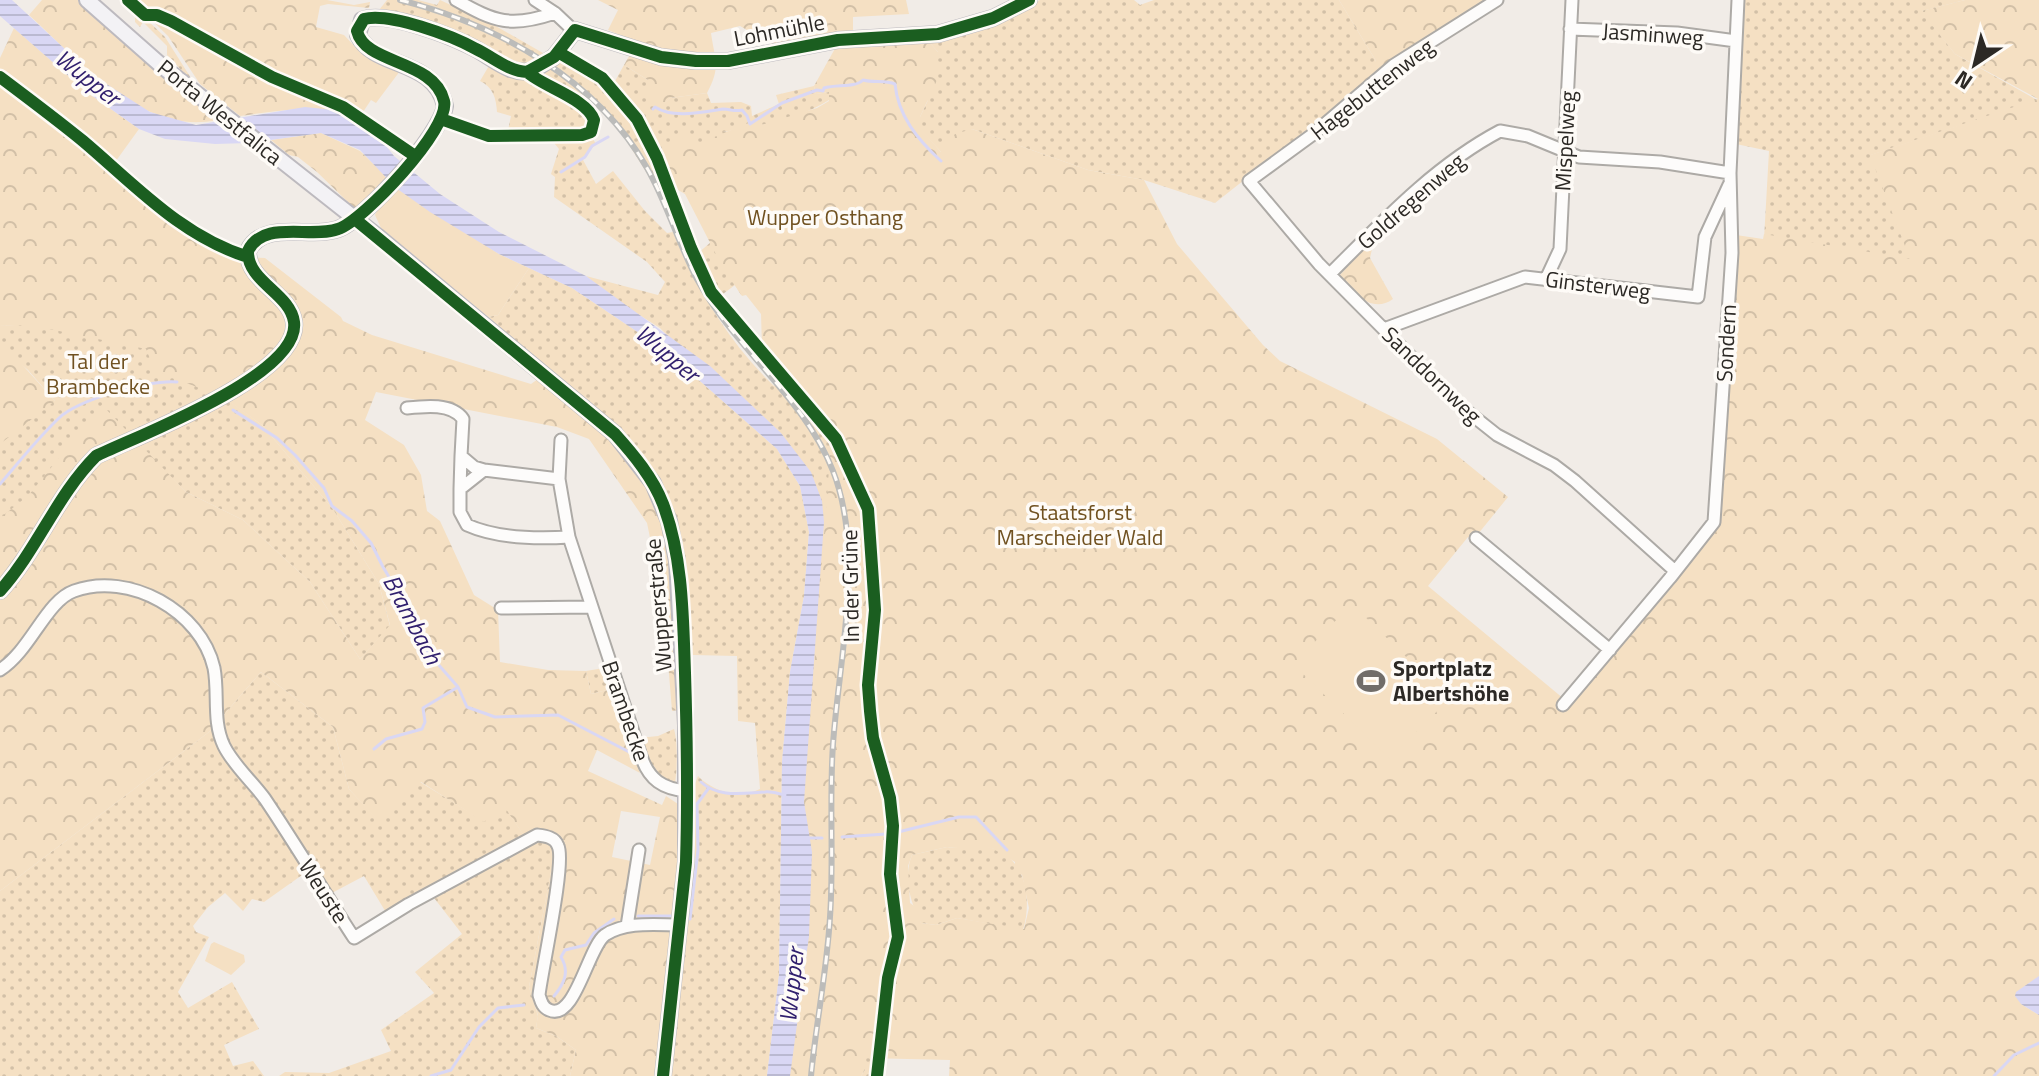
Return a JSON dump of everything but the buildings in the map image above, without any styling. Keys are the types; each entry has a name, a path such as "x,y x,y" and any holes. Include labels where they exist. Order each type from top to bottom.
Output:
{"main road":[{"name":"Porta Westfalica","path":"87,0 133,42 356,220"},
{"name":"Lohmühle","path":"573,30 585,31 627,48 675,59 728,61 838,40 938,34 993,18 1029,0"},
{"path":"0,591 28,556 83,469 96,456 233,391 262,371 285,349 294,332 293,318 288,308 250,265 248,251 256,240 279,232 330,231 356,220 407,166 441,119 445,103 434,85 417,70 364,45 358,35 362,20 379,18 412,25 463,43 510,69 530,71 556,55 573,30"},
{"name":"Wupperstraße","path":"356,220 615,434 653,483 669,521 681,590 687,791 686,862 663,1076"}],"street":[{"path":"456,0 500,22 527,21 555,13"},
{"path":"535,0 573,30"},
{"name":"Hagebuttenweg","path":"1249,181 1312,135 1394,65 1497,0"},
{"name":"Mispelweg","path":"1546,279 1560,249 1572,0"},
{"name":"Sondern","path":"1563,705 1711,528 1715,513 1732,253 1730,177 1738,0"},
{"name":"Jasminweg","path":"1570,29 1677,33 1736,41"},
{"name":"In der Grüne","path":"556,55 602,78 637,119 657,158 711,292 836,439 868,509 875,610 868,685 873,738 890,798 893,826 890,874 898,937 888,978 877,1076"},
{"path":"441,119 474,132 505,138 591,132 594,120 587,107 538,81 530,71"},
{"name":"Goldregenweg","path":"1330,274 1426,181 1500,131 1513,132 1579,157 1660,162 1730,177"},
{"name":"Ginsterweg","path":"1384,329 1525,277 1698,297 1705,237 1730,177"},
{"name":"Sanddornweg","path":"1249,181 1330,274 1477,421 1554,465 1675,571"},
{"path":"407,408 451,409 463,419 460,512 467,525 549,539 569,537"},
{"name":"Brambecke","path":"561,440 559,479 569,537 649,775 662,786 687,791"},
{"path":"461,456 474,467 484,470 559,479"},
{"path":"460,489 484,470"},
{"path":"1476,538 1610,650"},
{"name":"Weuste","path":"0,670 18,656 64,595 110,585 146,593 177,613 205,646 213,665 217,727 223,744 264,798 354,938 409,904 537,835 554,840 559,849 539,995 544,1007 557,1011 564,1008 575,994 596,944 603,936 627,926"},
{"path":"501,608 590,607"},
{"path":"639,850 627,926 680,925"}],"green space":[{"path":"42,0 80,0 130,47 217,120 190,122 163,117 114,91 29,15"},
{"path":"120,0 126,0 165,37 196,86 167,55 167,46 143,22 140,27 135,22 135,14"},
{"path":"131,0 327,0 354,5 370,2 369,8 320,6 316,27 344,35 360,52 400,71 376,103 371,100 361,115 353,118 311,109 240,116 200,84 168,36"},
{"name":"Wupper Osthang","path":"387,0 418,0 437,5 440,0 494,25 543,53 588,72 610,90 624,65 648,80 652,101 659,108 670,98 707,93 711,103 741,102 751,106 752,116 779,104 776,95 814,86 816,94 829,92 829,100 804,113 723,132 837,119 938,52 929,42 973,31 1040,0 1134,0 1140,5 1154,0 1339,0 1376,61 1363,86 1215,203 1144,180 1088,170 972,129 942,153 919,128 920,117 928,100 915,112 869,597 879,1076 861,1076 865,1070 853,1076 782,1076 815,541 802,475 660,328 586,276 658,295 665,282 647,262 554,197 555,177 551,174 559,149 550,138 506,140 511,116 497,112 493,94 480,81 490,64 476,40 379,10","holes":["599,107 617,126 650,178 667,171 684,191 711,242 697,254 719,297 735,285 741,295 759,289 780,380 774,386 729,334 692,274 673,232 667,233 645,211 613,171 596,184 582,158 596,144 593,139 551,138 588,132 590,115"]},
{"path":"598,0 906,0 909,14 853,17 853,32 773,45 740,26 711,33 715,70 707,93 670,98 659,109 645,96 648,80 624,65 637,42 608,30 618,10"},
{"path":"1339,0 1491,0 1363,86 1358,78 1376,61"},
{"path":"1742,0 1965,0 1922,11 1955,54 2037,100 1871,155 1911,260 1764,239 1769,151 1736,144"},
{"name":"Staatsforst Marscheider Wald","path":"1965,0 2039,0 2039,976 2021,1004 2039,1015 2039,1076 949,1076 950,1060 865,1058 865,1070 861,1076 790,1076 809,936 812,852 804,802 832,429 762,347 761,314 746,295 742,296 723,268 685,194 673,187 663,158 680,139 694,134 697,144 756,120 761,125 817,108 829,101 829,92 816,94 814,86 837,45 929,42 938,52 937,80 920,117 920,128 941,152 955,134 972,129 1088,170 1144,180 1177,244 1280,361 1437,439 1508,497 1478,534 1472,539 1468,537 1428,586 1568,705 1719,523 1736,235 1763,239 1764,234 1910,259 1870,155 2038,99 1955,54 1921,11","holes":["947,847 992,848 1015,862 1014,869 1022,875 1029,908 1024,929 957,918 936,925 921,923 917,908 910,903 908,866 912,855"]},
{"path":"14,28 87,92 139,129 113,165 179,222 239,257 265,258 343,321 372,335 531,384 538,379 605,434 632,464 651,496 664,529 671,563 679,710 672,711 663,601 647,523 589,439 557,427 376,392 365,420 404,445 421,475 427,511 440,521 474,595 498,610 500,662 548,670 586,671 591,694 611,689 640,773 597,750 588,771 662,805 666,796 678,804 682,828 681,862 657,1076 570,1076 576,1050 556,1036 536,1028 538,1015 529,987 555,851 547,842 528,842 504,806 484,822 421,782 379,822 349,789 333,727 261,672 209,732 0,891 0,518 28,496 102,405 186,492 243,520 310,582 360,659 390,625 379,584 333,509 262,425 223,397 155,371 146,349 30,325 0,326 0,58","holes":["621,811 660,817 650,865 612,857"]},
{"path":"321,133 360,151 387,177 355,209 317,172 271,140"},
{"path":"396,188 499,254 529,268 498,315 488,317 381,228 375,215"},
{"path":"1368,244 1372,249 1370,258 1393,299 1385,303 1370,303 1363,299 1339,276"},
{"path":"529,268 572,288 666,351 777,449 800,486 809,532 804,596 790,672 782,762 779,975 767,1076 667,1076 690,796 698,776 719,790 736,794 760,789 755,723 738,721 737,656 692,655 683,558 615,428 488,317 498,315"},
{"name":"Tal der Brambecke","path":"76,321 157,348 262,425 333,509 379,584 390,626 360,659 310,582 243,520 186,492 132,439 0,584 0,406 55,401 28,370 0,347 0,326"},
{"path":"0,340 55,401 0,444"},
{"name":"Sportplatz Albertshöhe","path":"1352,604 1449,699 1390,759 1293,664"},
{"path":"604,668 611,689 591,694 586,671"},
{"path":"261,672 333,727 349,789 379,821 420,782 484,821 504,805 528,842 546,842 555,851 529,987 538,1016 536,1028 556,1036 576,1050 570,1076 279,1076 285,1072 329,1073 391,1051 381,1030 434,993 415,972 462,934 431,894 390,919 364,876 330,894 312,868 264,902 252,899 243,911 225,893 208,907 193,926 196,932 209,937 178,992 188,1008 232,982 259,1029 224,1045 233,1066 253,1061 264,1076 0,1076 0,891 209,732"},
{"path":"674,729 677,765 675,783 672,785 657,777 659,774 653,765 648,767 639,738 658,736"},
{"path":"947,847 992,848 1013,861 1020,871 1026,894 1023,930 957,918 936,925 921,923 909,889 909,863 912,855"},
{"path":"214,942 244,955 245,962 231,975 205,961"}],"water":[{"name":"Wupper","path":"0,0 12,0 94,76 150,112 196,125 305,107 334,110 353,118 376,133 394,156 440,194 499,232 586,276 710,366 781,433 811,472 822,501 824,522 804,802 812,852 809,936 790,1076 767,1076 779,975 782,762 790,672 804,596 809,532 800,486 777,449 666,351 572,288 499,254 430,212 396,188 360,150 321,133 249,143 215,144 165,139 139,129 87,92 0,16"},
{"path":"2039,976 2039,1015 2021,1004 2015,996 2016,992"}],"waterway":[{"path":"653,109 679,114 742,110 750,124 782,103 817,90 863,80 891,83 895,84 900,107 910,127 941,161"},
{"path":"561,172 608,137"},
{"name":"Brambecke","path":"0,484 59,418 69,411 115,392 177,382"},
{"name":"Brambach","path":"233,410 277,438 295,455 324,488 332,506 352,521 371,543 427,640 423,647 458,687 467,707 495,717 558,715 633,754"},
{"path":"374,749 386,739 422,729 425,722 423,708 458,687"},
{"name":"Brambach","path":"701,782 723,792 785,795"},
{"path":"690,919 698,850 697,804 708,789"},
{"path":"898,832 959,817 976,817 1007,850"},
{"path":"842,837 886,834"},
{"path":"806,838 822,838"},
{"path":"638,916 671,916"},
{"path":"554,996 565,978 561,957 565,950 586,945 594,933 614,919"},
{"path":"431,1076 451,1070 479,1027 498,1008 524,1005"},
{"path":"1994,1076 2014,1055 2039,1043"}],"railway":[{"path":"400,0 436,10 507,40 572,82 601,108 626,136 647,168 697,279 730,328 805,420 833,471 842,503 849,571 833,744 829,937 811,1076"}],"cycle path":[{"path":"128,0 145,15 157,15 171,21 272,77 343,107 415,156"},
{"path":"0,591 82,471 96,456 213,401 272,362 289,342 294,322 291,312 254,271 248,251 255,241 264,235 276,233 327,232 350,222 403,172 434,131 444,101 438,87 414,69 385,57 363,42 357,31 364,19 389,19 421,26 466,44 507,66 527,72 554,57 575,30 661,57 728,61 838,40 938,34 993,18 1029,0"},
{"path":"558,52 602,78 637,119 657,158 711,292 836,439 868,509 875,610 868,685 873,738 890,798 893,826 890,874 898,937 888,978 877,1076"},
{"path":"441,119 489,136 582,135 591,132 594,120 583,106 527,72"},
{"path":"0,77 83,141 180,223 224,248 248,257"},
{"path":"356,220 615,434 642,467 663,504 675,545 681,587 687,791 686,862 663,1076"}],"place":[{"name":"Sportplatz Albertshöhe","path":"1371,681"}]}
